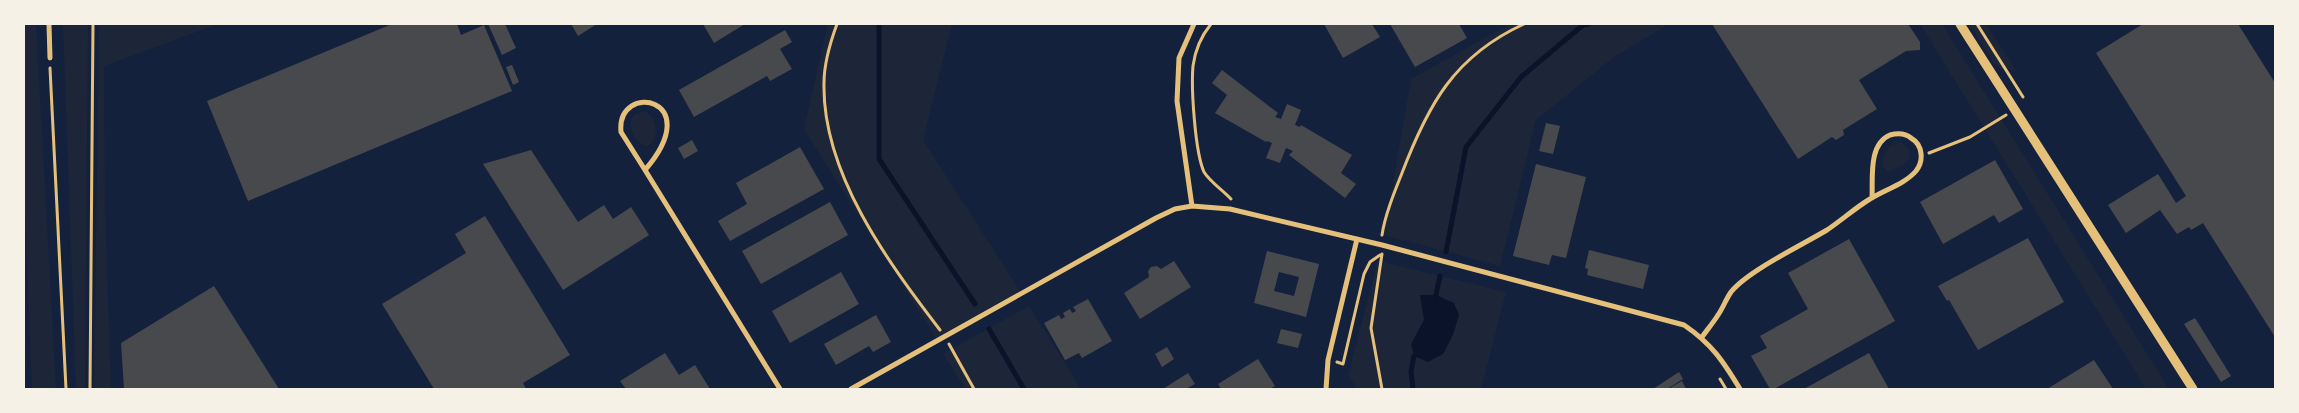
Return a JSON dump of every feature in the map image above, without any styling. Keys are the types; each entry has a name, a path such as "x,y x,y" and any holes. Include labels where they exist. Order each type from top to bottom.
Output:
{"street":[{"path":"49,24 50,58"},
{"path":"1192,206 1177,101 1179,58 1194,24"},
{"path":"1960,24 2193,389"},
{"path":"645,170 656,158 668,128 666,115 662,109 650,102 643,102 630,107 622,118 622,132 645,170 780,389"},
{"path":"1702,337 1718,315 1731,292 1748,277 1828,229 1872,198 1915,172 1920,165 1922,156 1914,140 1906,135 1894,134 1880,142 1874,163 1872,198"},
{"path":"851,389 1156,218 1175,209 1192,206 1230,209 1382,245 1684,325 1702,337 1715,350 1740,389"},
{"path":"1326,389 1328,360 1357,239"}],"path":[{"path":"90,389 93,24"},
{"path":"837,24 829,47 824,81 824,109 834,149 850,192 876,237 945,337 974,389"},
{"path":"1211,24 1200,40 1193,64 1193,93 1201,162 1205,174 1231,198 1230,209"},
{"path":"1382,389 1371,328 1382,254 1382,234 1413,143 1436,97 1453,76 1478,52 1524,24"},
{"path":"50,58 66,389"},
{"path":"1922,156 1970,137 2015,110"},
{"path":"1328,360 1343,364 1364,274 1370,262 1382,254 1392,257"},
{"path":"1718,376 1726,389"}],"shaded area":[{"path":"24,24 36,24 56,389 32,389 24,189"},
{"path":"63,24 88,24 85,389 76,389"},
{"path":"99,24 218,24 104,66 105,212 111,389 94,389"},
{"path":"828,24 952,24 923,140 1020,291 936,338 804,129"},
{"path":"1510,24 1669,24 1614,57 1536,120 1500,266 1384,235 1411,79"},
{"path":"1920,24 1942,24 2169,389 2146,389"},
{"path":"1969,24 1986,24 2016,70 2002,69 1994,64"},
{"path":"644,111 655,122 656,127 654,138 648,146 637,141 630,122 634,115"},
{"path":"1897,142 1901,142 1909,149 1910,157 1902,166 1888,172 1882,165 1883,158 1888,148"},
{"path":"1378,261 1506,292 1481,389 1357,389 1348,375"},
{"path":"1420,295 1436,295 1454,303 1459,315 1453,335 1443,354 1428,362 1414,356 1411,344 1424,320"},
{"path":"1029,306 1081,389 966,389 943,354"}],"building":[{"path":"392,24 457,24 461,35 484,25 512,91 248,201 207,101"},
{"path":"488,24 505,24 516,48 502,55"},
{"path":"571,24 597,24 578,36"},
{"path":"703,24 745,24 714,43"},
{"path":"1324,24 1372,24 1380,37 1343,58"},
{"path":"1390,24 1459,24 1467,38 1415,67"},
{"path":"1712,24 1908,24 1920,42 1920,50 1906,51 1859,80 1877,109 1843,130 1844,135 1836,140 1832,137 1798,159"},
{"path":"2143,24 2238,24 2275,83 2275,337 2203,223 2191,230 2189,227 2177,234 2160,210 2126,233 2108,205 2158,174 2176,203 2186,196 2096,53"},
{"path":"785,30 792,42 780,49 792,69 770,81 767,76 694,117 679,90"},
{"path":"512,65 519,82 513,85 506,67"},
{"path":"1222,70 1278,113 1275,117 1281,119 1287,104 1301,110 1295,125 1300,127 1301,125 1352,155 1341,173 1356,184 1345,198 1289,155 1293,151 1286,148 1280,163 1266,158 1272,143 1266,142 1215,113 1227,95 1212,83"},
{"path":"1546,123 1560,126 1553,154 1539,151"},
{"path":"692,140 698,151 684,159 678,148"},
{"path":"800,147 824,189 730,241 718,221 747,204 736,183"},
{"path":"531,150 578,222 604,205 613,219 631,207 649,235 563,290 483,164"},
{"path":"1995,160 2023,209 1999,223 1994,215 1943,244 1920,202"},
{"path":"1536,164 1586,177 1566,258 1552,255 1549,265 1513,256"},
{"path":"830,202 848,235 761,284 742,251"},
{"path":"485,216 570,355 523,383 526,389 434,389 382,304 466,253 455,234"},
{"path":"2028,238 2064,302 1978,350 1949,300 1947,301 1938,286"},
{"path":"1849,239 1895,321 1774,389 1770,389 1751,356 1767,348 1760,336 1808,309 1788,273"},
{"path":"1589,250 1649,265 1643,289 1587,275 1588,269 1585,268"},
{"path":"1267,251 1319,264 1306,317 1254,303","holes":["1279,272 1299,277 1294,296 1274,291"]},
{"path":"1174,261 1191,287 1140,319 1124,293 1149,277 1148,271 1151,267 1157,266 1161,269"},
{"path":"841,272 859,304 790,343 772,311"},
{"path":"214,286 279,389 124,389 121,343"},
{"path":"1088,299 1112,341 1082,358 1079,353 1065,360 1044,323 1059,315 1061,319 1065,317 1063,313 1070,309 1072,313 1076,311 1073,307"},
{"path":"876,315 891,342 873,352 869,346 836,365 824,344"},
{"path":"2195,318 2231,376 2221,382 2184,324"},
{"path":"1281,329 1302,334 1298,348 1277,343"},
{"path":"1167,347 1174,359 1162,367 1155,354"},
{"path":"665,353 679,375 695,365 710,389 626,389 620,381"},
{"path":"1869,353 1889,389 1804,389"},
{"path":"1258,359 1275,386 1269,389 1221,389 1218,384"},
{"path":"2094,360 2113,389 2047,389"},
{"path":"1679,372 1683,379 1667,389 1653,389"},
{"path":"1188,373 1195,384 1186,389 1163,389"},
{"path":"1682,381 1686,389 1668,389"}],"waterway":[{"path":"879,24 879,159 975,304"},
{"path":"1446,252 1466,147 1521,77 1583,25 1589,24"},
{"path":"1436,295 1440,276"},
{"path":"989,329 1024,389"},
{"path":"1413,389 1411,371 1414,356"}]}
